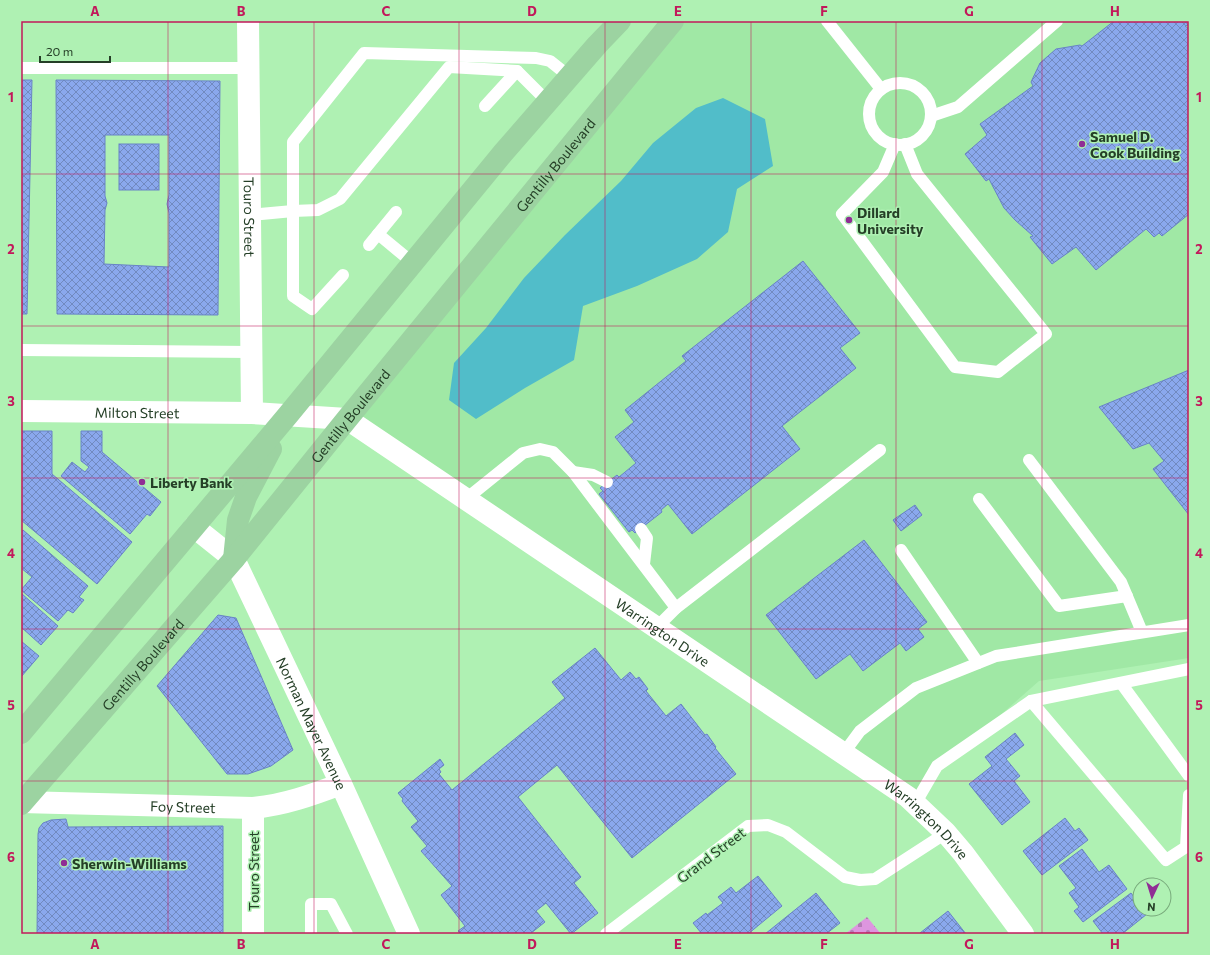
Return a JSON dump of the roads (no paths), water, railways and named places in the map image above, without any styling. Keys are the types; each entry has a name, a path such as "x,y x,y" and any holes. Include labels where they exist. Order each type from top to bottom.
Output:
{"main road":[{"path":"21,733 288,415 503,153 620,21"},
{"name":"Gentilly Boulevard","path":"22,803 234,559 347,418 673,21"},
{"path":"234,559 238,520 246,498 288,415"}],"street":[{"name":"Touro Street","path":"248,21 252,413"},
{"name":"Milton Street","path":"21,411 252,413"},
{"path":"252,413 347,418"},
{"name":"Warrington Drive","path":"347,418 908,797 946,833 963,853 1023,934"},
{"name":"Norman Mayer Avenue","path":"194,527 234,559 341,784 409,934"},
{"name":"Foy Street","path":"22,803 253,808 306,797 341,784"},
{"name":"Touro Street","path":"253,808 253,934"}],"lane":[{"path":"827,21 881,89"},
{"path":"931,116 958,107 1057,21"},
{"path":"343,276 312,309 293,296 293,142 364,52 536,58 550,61 570,77"},
{"path":"250,215 293,210 318,210 340,199 450,67 517,71 548,102"},
{"path":"21,68 249,68"},
{"path":"485,106 517,71"},
{"path":"900,82 910,84 919,89 926,96 930,106 931,116 923,135 915,141 900,144 885,141 877,135 871,126 869,116 870,106 874,96 881,89 890,84 900,82"},
{"path":"900,144 917,174 1046,334 998,372 955,367 842,214 883,172 900,144"},
{"path":"369,245 396,212"},
{"path":"378,234 413,263"},
{"path":"21,350 251,352"},
{"path":"466,499 523,453 540,449 552,452 573,472 676,608"},
{"path":"656,628 676,608 880,450"},
{"path":"1029,460 1121,582 1142,632"},
{"path":"573,472 593,475 607,482"},
{"path":"979,499 1059,606 1127,596"},
{"path":"641,529 647,538 644,564"},
{"path":"901,550 978,663"},
{"path":"843,754 860,731 916,688 996,656 1189,625"},
{"path":"915,804 937,766 1031,701 1189,669"},
{"path":"1121,683 1189,776"},
{"path":"1031,701 1166,860 1186,847 1189,795"},
{"name":"Grand Street","path":"606,934 748,826 768,825 786,832 844,877 860,880 875,879 946,833"},
{"path":"311,934 311,904 331,904 347,934"}],"water":[{"path":"723,98 765,119 773,166 737,189 728,232 697,259 637,286 583,306 574,360 525,388 476,419 449,400 454,363 486,328 524,278 565,235 621,181 653,143 696,108"}],"place":[{"name":"Samuel D. Cook Building","path":"1082,144"},
{"name":"Dillard University","path":"849,220"},
{"name":"Liberty Bank","path":"142,482"},
{"name":"Sherwin-Williams","path":"64,863"}]}
